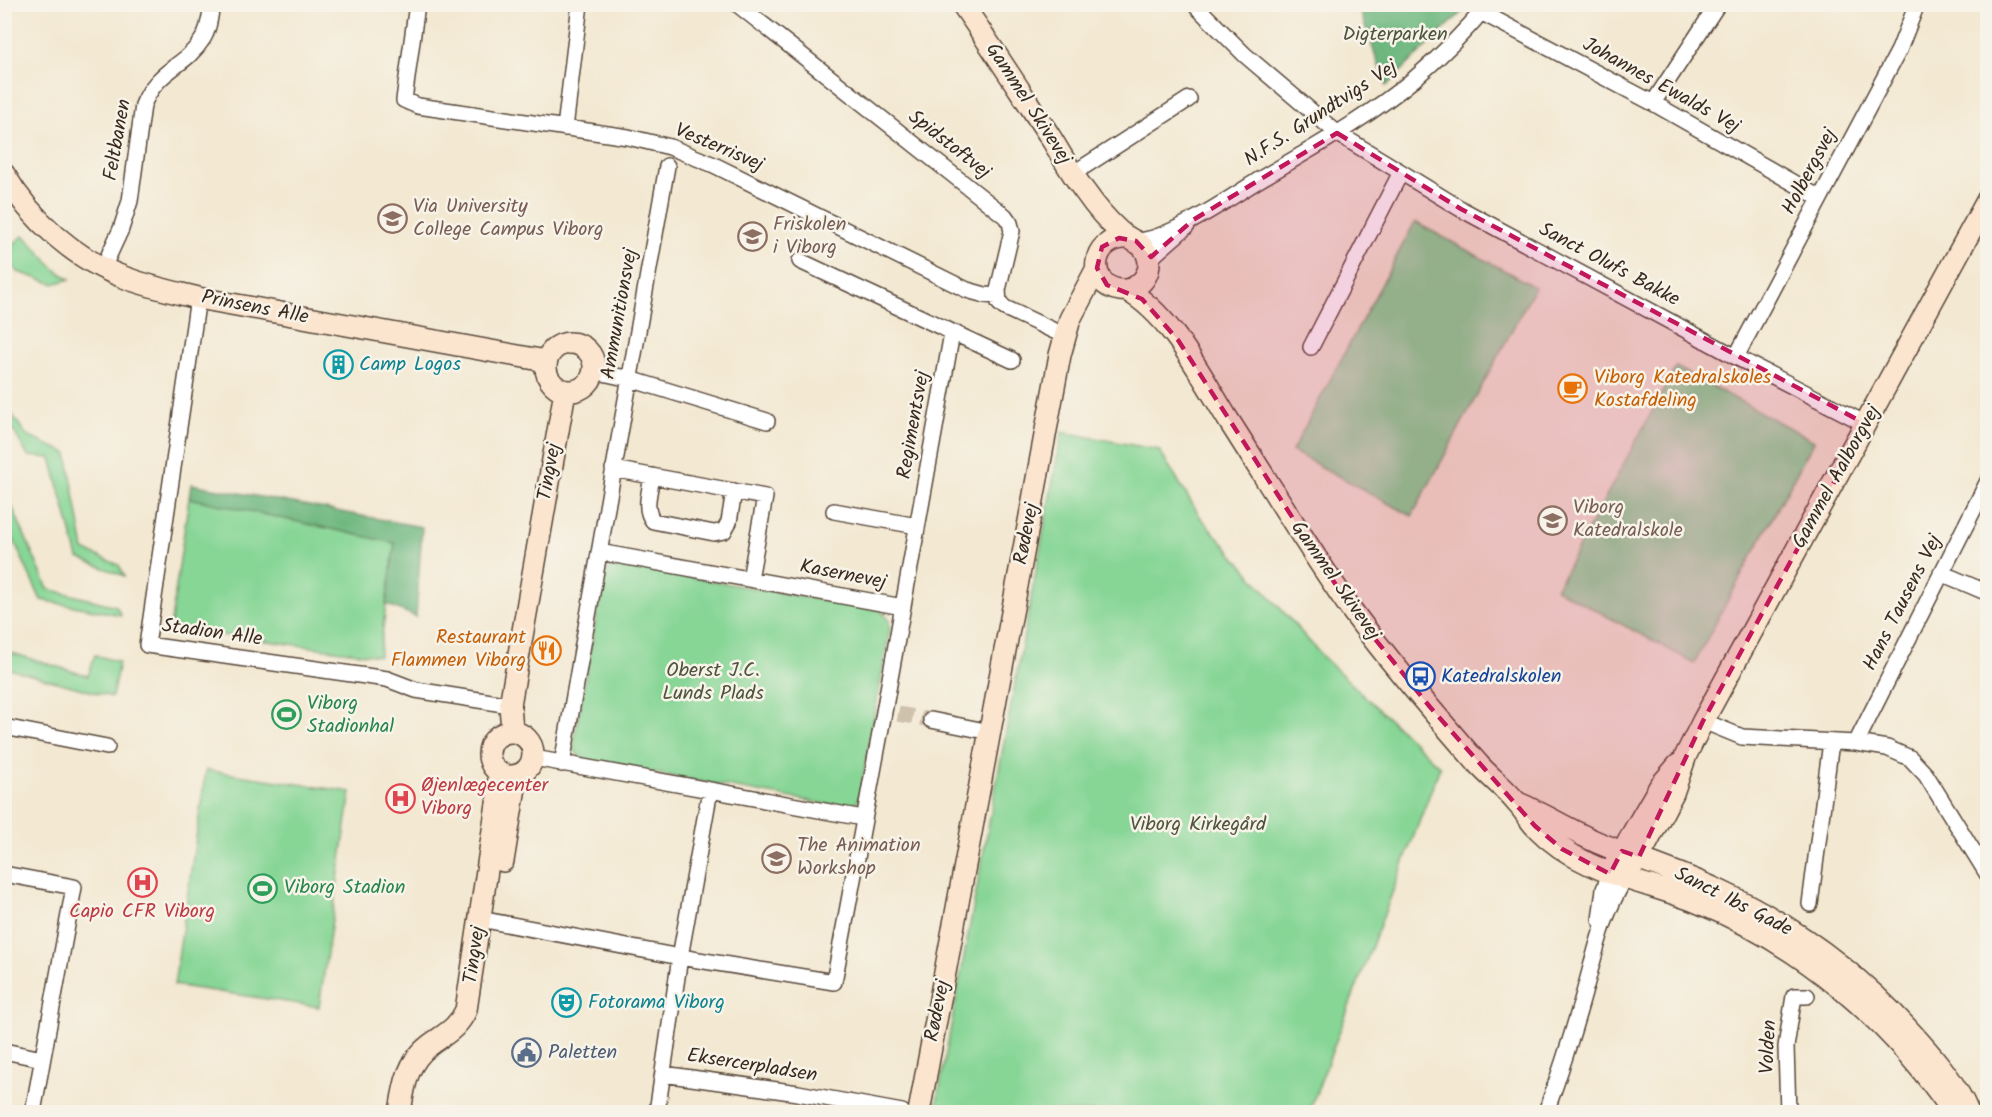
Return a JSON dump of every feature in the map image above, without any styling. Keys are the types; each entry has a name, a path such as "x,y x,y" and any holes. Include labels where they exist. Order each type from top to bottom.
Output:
{"street":[{"name":"Feltbanen","path":"103,268 122,229 130,201 143,105 158,79 194,51 204,39 212,4"},
{"name":"Vesterrisvej","path":"417,4 404,100 418,106 628,137 670,147 714,165 967,290 985,296 997,296"},
{"path":"565,128 580,4"},
{"name":"Spidstoftvej","path":"738,4 1005,216 1010,223 1012,237 997,296"},
{"name":"Gammel Skivevej","path":"962,4 1086,193 1100,231 1099,257"},
{"name":"Sanct Olufs Bakke","path":"1194,4 1245,55 1337,133 1472,214 1736,357 1866,424"},
{"path":"1653,104 1718,4"},
{"name":"Holbergsvej","path":"1736,357 1899,50 1917,4"},
{"name":"N.F.S. Grundtvigs Vej","path":"1131,239 1147,239 1193,220 1337,133 1415,78 1484,8"},
{"name":"Johannes Ewalds Vej","path":"1484,8 1820,198"},
{"name":"Gammel Skivevej","path":"1074,173 1189,99"},
{"name":"Ammunitionsvej","path":"562,764 667,166"},
{"path":"1311,347 1401,172"},
{"name":"Prinsens Alle","path":"4,174 28,207 50,231 103,268 146,285 198,298 546,361"},
{"name":"Gammel Skivevej","path":"1086,193 1131,239"},
{"name":"Gammel Aalborgvej","path":"1617,876 1673,793 1686,755 1703,721 1988,199"},
{"name":"N.F.S. Grundtvigs Vej","path":"1148,266 1193,220"},
{"path":"1113,239 1131,239 1145,250 1148,266 1140,283 1119,289 1103,282 1099,257 1113,239"},
{"name":"Rødevej","path":"919,1113 1060,355 1077,303 1099,257"},
{"path":"800,261 1012,360"},
{"name":"Gammel Skivevej","path":"1148,266 1178,340"},
{"name":"Gammel Skivevej","path":"1119,289 1142,299 1178,340 1354,613 1430,707 1535,826 1562,849 1592,867 1617,876"},
{"name":"Rødevej","path":"1065,336 1098,296 1119,289"},
{"path":"997,296 999,303 1005,308 1065,336"},
{"name":"Stadion Alle","path":"198,298 147,645 387,679 416,690 510,705"},
{"name":"Regimentsvej","path":"903,608 951,333"},
{"path":"574,343 581,345 591,356 594,371 591,378 580,389 565,391 549,380 546,374 546,361 555,348 574,343"},
{"path":"594,371 630,379 767,421"},
{"name":"Tingvej","path":"512,731 510,705 565,391"},
{"path":"613,469 765,497 750,579"},
{"path":"652,476 647,508 648,515 653,521 704,531 724,531 729,522 734,491"},
{"name":"Hans Tausens Vej","path":"1856,743 1988,481"},
{"path":"834,511 917,526"},
{"name":"Kasernevej","path":"599,552 903,608 891,713 863,818 834,982 680,957"},
{"path":"1941,573 1988,593"},
{"path":"931,720 990,732"},
{"path":"1703,721 1742,737 1856,743 1887,748 1910,758 1926,775 1988,875"},
{"path":"4,727 106,747"},
{"path":"512,731 526,737 531,743 534,758 528,769 508,774 495,769 489,758 490,745 499,735 512,731"},
{"path":"1810,904 1831,742"},
{"path":"534,758 863,818"},
{"name":"Tingvej","path":"413,1113 419,1081 428,1066 438,1055 455,1045 478,1021 498,797 508,774"},
{"path":"487,920 680,957 710,790"},
{"name":"Gammel Skivevej","path":"1517,803 1544,814 1570,830 1630,854"},
{"name":"Sanct Ibs Gade","path":"1630,854 1720,891 1786,927 1830,957 1868,988 1926,1048 1950,1081 1968,1113"},
{"path":"4,874 74,887 33,1113"},
{"path":"1546,1113 1567,1051 1598,940 1603,896 1617,876"},
{"name":"Sanct Ibs Gade","path":"1617,876 1695,901 1738,920 1777,942 1812,966 1857,1002 1889,1032 1953,1113"},
{"name":"Tingvej","path":"400,1113 405,1083 411,1066 424,1050 457,1026 466,1010 487,920"},
{"name":"Eksercerpladsen","path":"680,957 663,1074 798,1093 902,1113"},
{"name":"Volden","path":"1788,1113 1786,1047 1794,996 1807,996"},
{"path":"4,1052 42,1059"},
{"path":"657,1113 663,1074"}],"highlighted area":[{"path":"1337,133 1461,209 1866,424 1703,721 1639,857 1622,851 1610,874 1562,849 1535,826 1430,707 1354,613 1178,340 1142,299 1107,285 1097,268 1102,247 1119,238 1136,241 1151,257 1193,220"}],"green space":[{"name":"Digterparken","path":"1358,5 1457,5 1466,8 1386,86"},
{"path":"1415,222 1535,287 1412,516 1292,451"},
{"path":"24,235 56,270 70,279 54,284 18,272 5,259 5,251"},
{"path":"1676,367 1814,441 1694,663 1556,589"},
{"path":"4,403 27,436 67,453 84,550 119,565 124,576 78,558 51,458 28,456 5,416"},
{"name":"Viborg Kirkegård","path":"1062,432 1159,450 1201,518 1323,657 1440,767 1309,1112 935,1112"},
{"path":"191,484 422,527 416,617 386,604 395,543 189,498"},
{"path":"4,488 48,589 116,606 121,615 41,600 5,521"},
{"path":"189,498 395,543 379,656 170,628"},
{"name":"Oberst J.C. Lunds Plads","path":"615,564 879,610 885,615 890,624 890,631 859,800 848,808 587,761 580,757 573,746 603,581 609,568"},
{"path":"5,651 88,676 95,655 119,662 112,697 5,668"},
{"name":"Viborg Stadion","path":"206,770 351,792 319,1007 174,985"}],"tunnel":[{"path":"898,714 931,720"}],"place":[{"name":"Via University College Campus Viborg","path":"392,218"},
{"name":"Friskolen i Viborg","path":"752,236"},
{"name":"Camp Logos","path":"338,365"},
{"name":"Viborg Katedralskoles Kostafdeling","path":"1573,389"},
{"name":"Viborg Katedralskole","path":"1552,520"},
{"name":"Restaurant Flammen Viborg","path":"547,650"},
{"name":"Katedralskolen","path":"1420,677"},
{"name":"Viborg Stadionhal","path":"286,715"},
{"name":"Øjenlægecenter Viborg","path":"400,798"},
{"name":"The Animation Workshop","path":"776,858"},
{"name":"Capio CFR Viborg","path":"142,882"},
{"name":"Viborg Stadion","path":"263,888"},
{"name":"Fotorama Viborg","path":"567,1003"},
{"name":"Paletten","path":"527,1053"}]}
